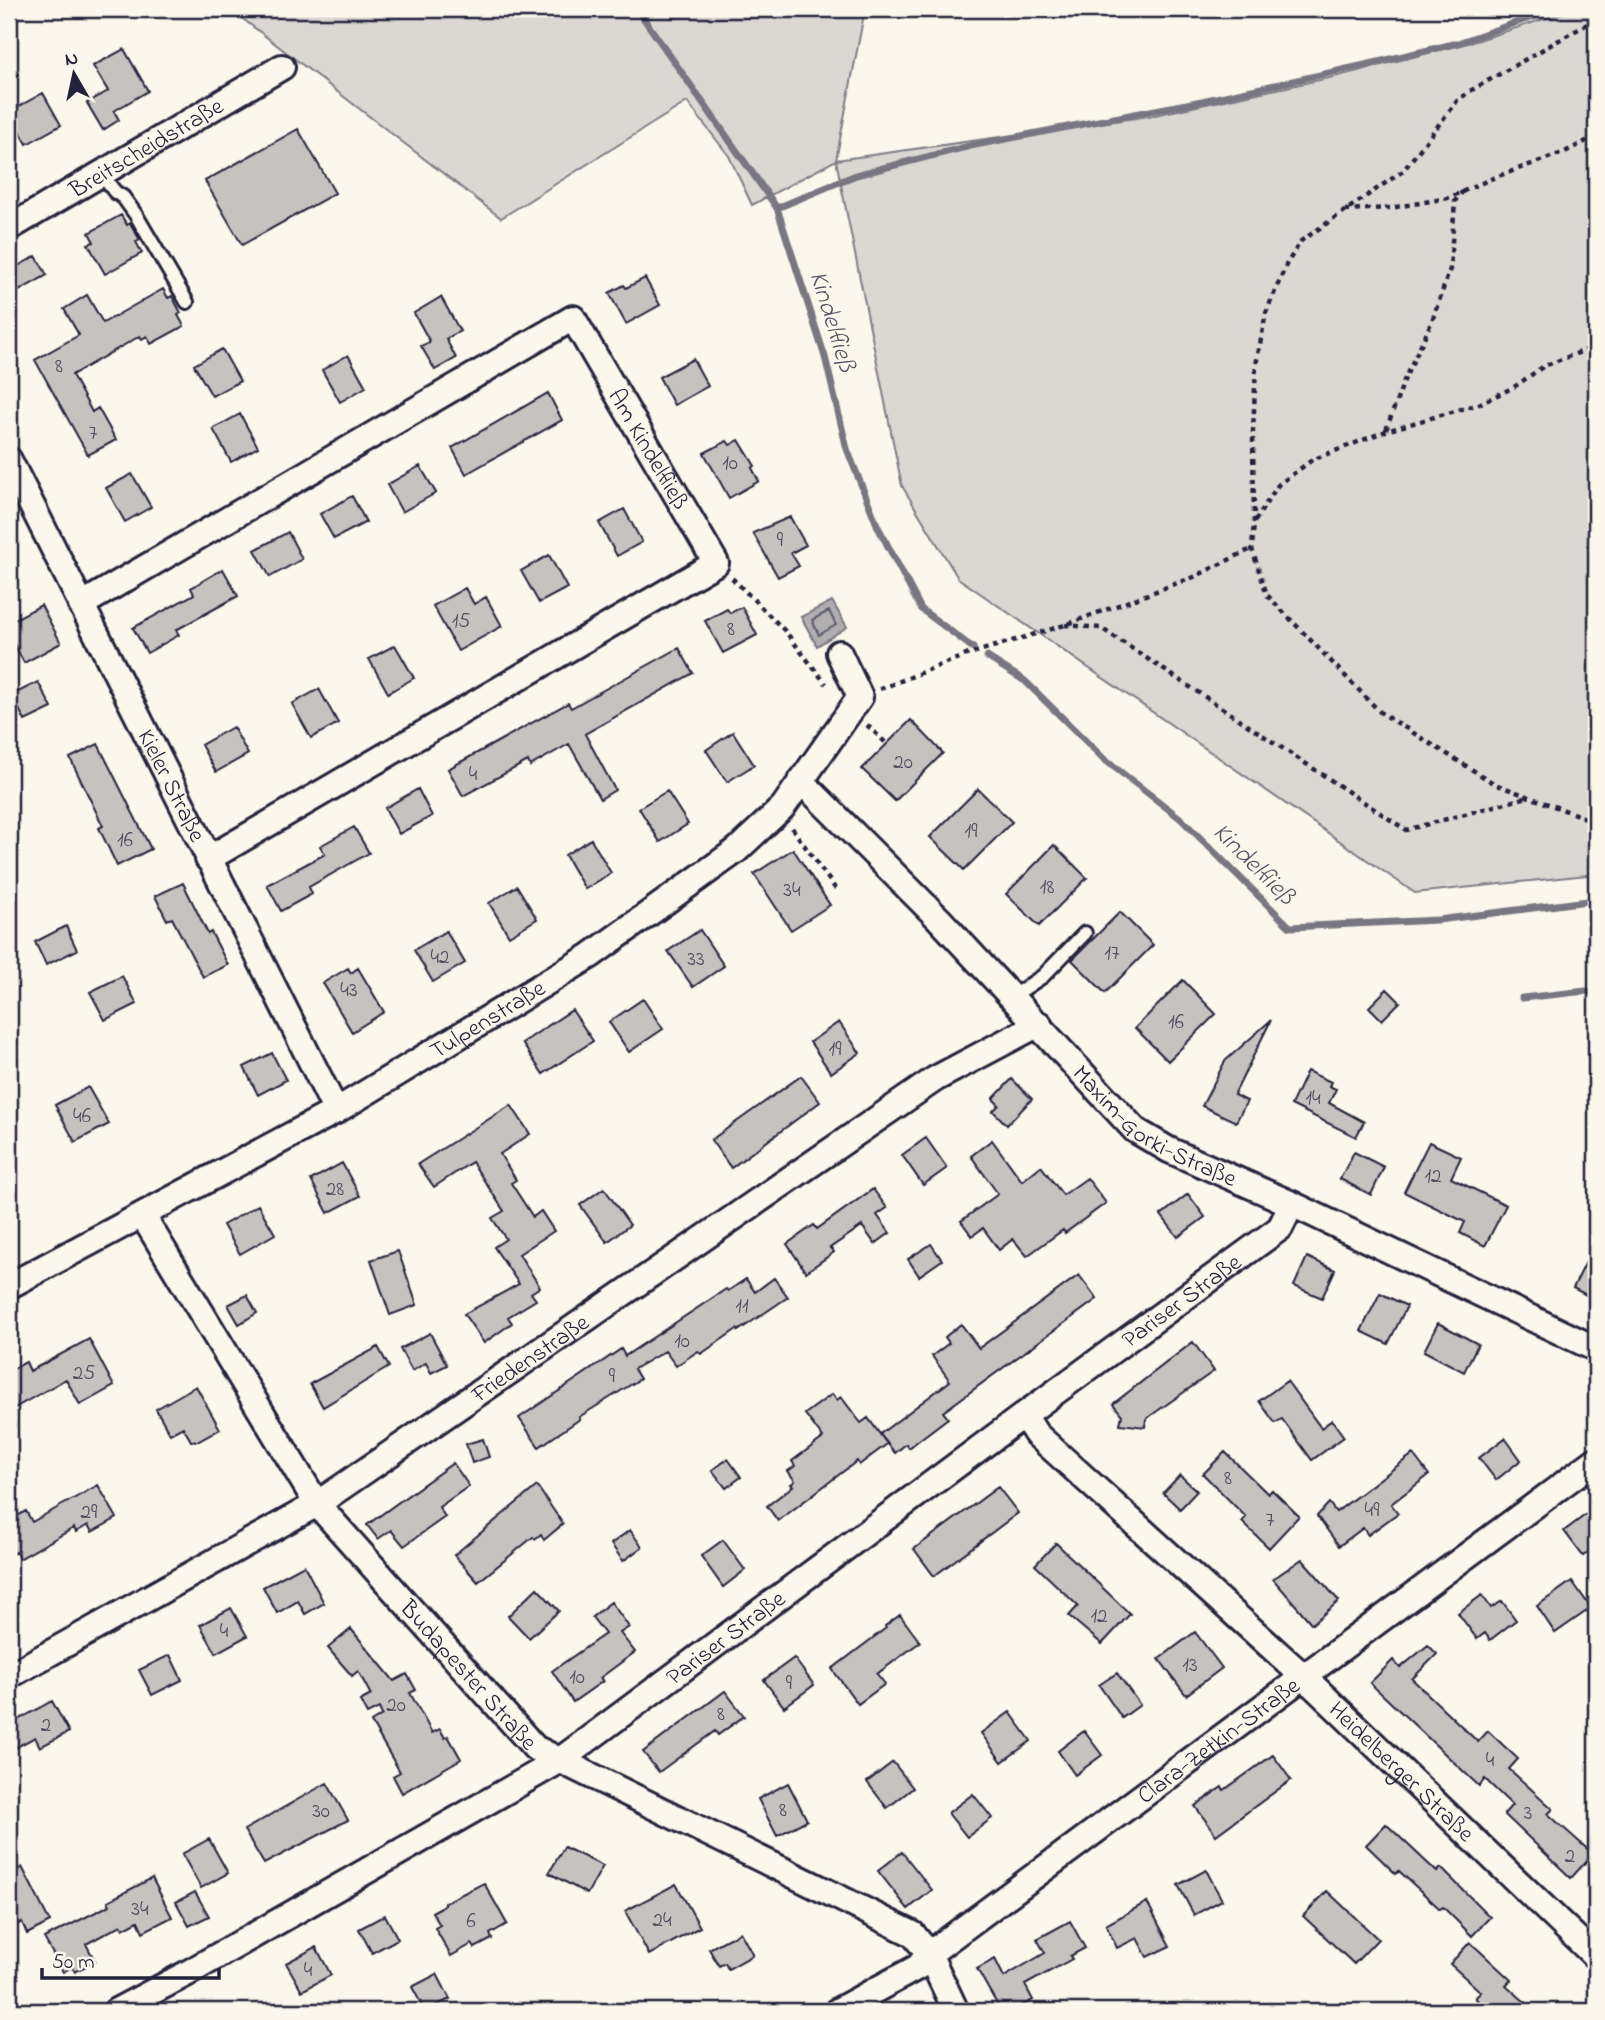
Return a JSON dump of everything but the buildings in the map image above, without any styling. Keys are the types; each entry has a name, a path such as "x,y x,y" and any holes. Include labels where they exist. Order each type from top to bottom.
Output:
{"street":[{"name":"Breitscheidstraße","path":"9,228 282,67"},
{"name":"Am Kindelfließ","path":"81,605 573,318 716,563"},
{"name":"Kieler Straße","path":"9,460 336,1111"},
{"path":"208,859 716,563"},
{"path":"839,653 854,705"},
{"name":"Tulpenstraße","path":"9,1286 336,1111 590,956 737,850 780,810 854,705"},
{"name":"Maxim-Gorki-Straße","path":"801,781 1013,996 1135,1130 1169,1150 1292,1204 1596,1349"},
{"name":"Friedenstraße","path":"9,1676 317,1504 935,1079 1039,1024"},
{"name":"Pariser Straße","path":"116,2011 186,1974 559,1761 1280,1228 1292,1204"},
{"name":"Budapester Straße","path":"143,1216 317,1504 535,1748 913,1934 929,1954 956,2011"},
{"name":"Heidelberger Straße","path":"1024,1415 1036,1434 1303,1676 1596,1957"},
{"name":"Clara-Zetkin-Straße","path":"837,2011 918,1967 929,1954 1596,1460"}],"lane":[{"path":"101,174 136,215 187,302"},
{"path":"1013,996 1043,976 1086,933"}],"path":[{"path":"1596,19 1457,101 1404,171 1301,241 1286,265 1266,313 1256,365 1252,549 1267,595 1380,712 1495,784 1596,822"},
{"path":"1345,210 1390,208 1448,198 1565,152 1596,136"},
{"path":"1386,431 1405,378 1432,321 1450,269 1451,226 1455,201 1463,191"},
{"path":"1254,522 1278,485 1312,460 1386,431 1479,404 1514,387 1544,366 1596,346"},
{"path":"716,563 854,705 966,655 1065,625 1194,577 1252,549"},
{"path":"1065,625 1101,628 1406,830 1529,796"},
{"path":"881,739 887,744"},
{"path":"780,810 837,891"}],"shaded area":[{"path":"230,9 865,9 836,160 752,205 729,156 687,102 501,218"},
{"path":"1575,9 1596,9 1596,874 1415,893 958,578 902,486 836,160 1150,116 1338,76 1476,41"}],"water":[{"path":"832,601 847,627 817,646 801,617"}],"waterway":[{"name":"Kindelfließ","path":"637,9 777,208 825,357 847,449 878,527 921,609 973,648"},
{"path":"777,208 856,175 970,146 1202,101 1374,63 1458,43 1555,9"},
{"name":"Kindelfließ","path":"987,657 1025,681 1105,760 1180,818 1290,927 1438,920 1596,900"},
{"name":"Kindelfließ","path":"1522,998 1586,991 1596,994"}]}
